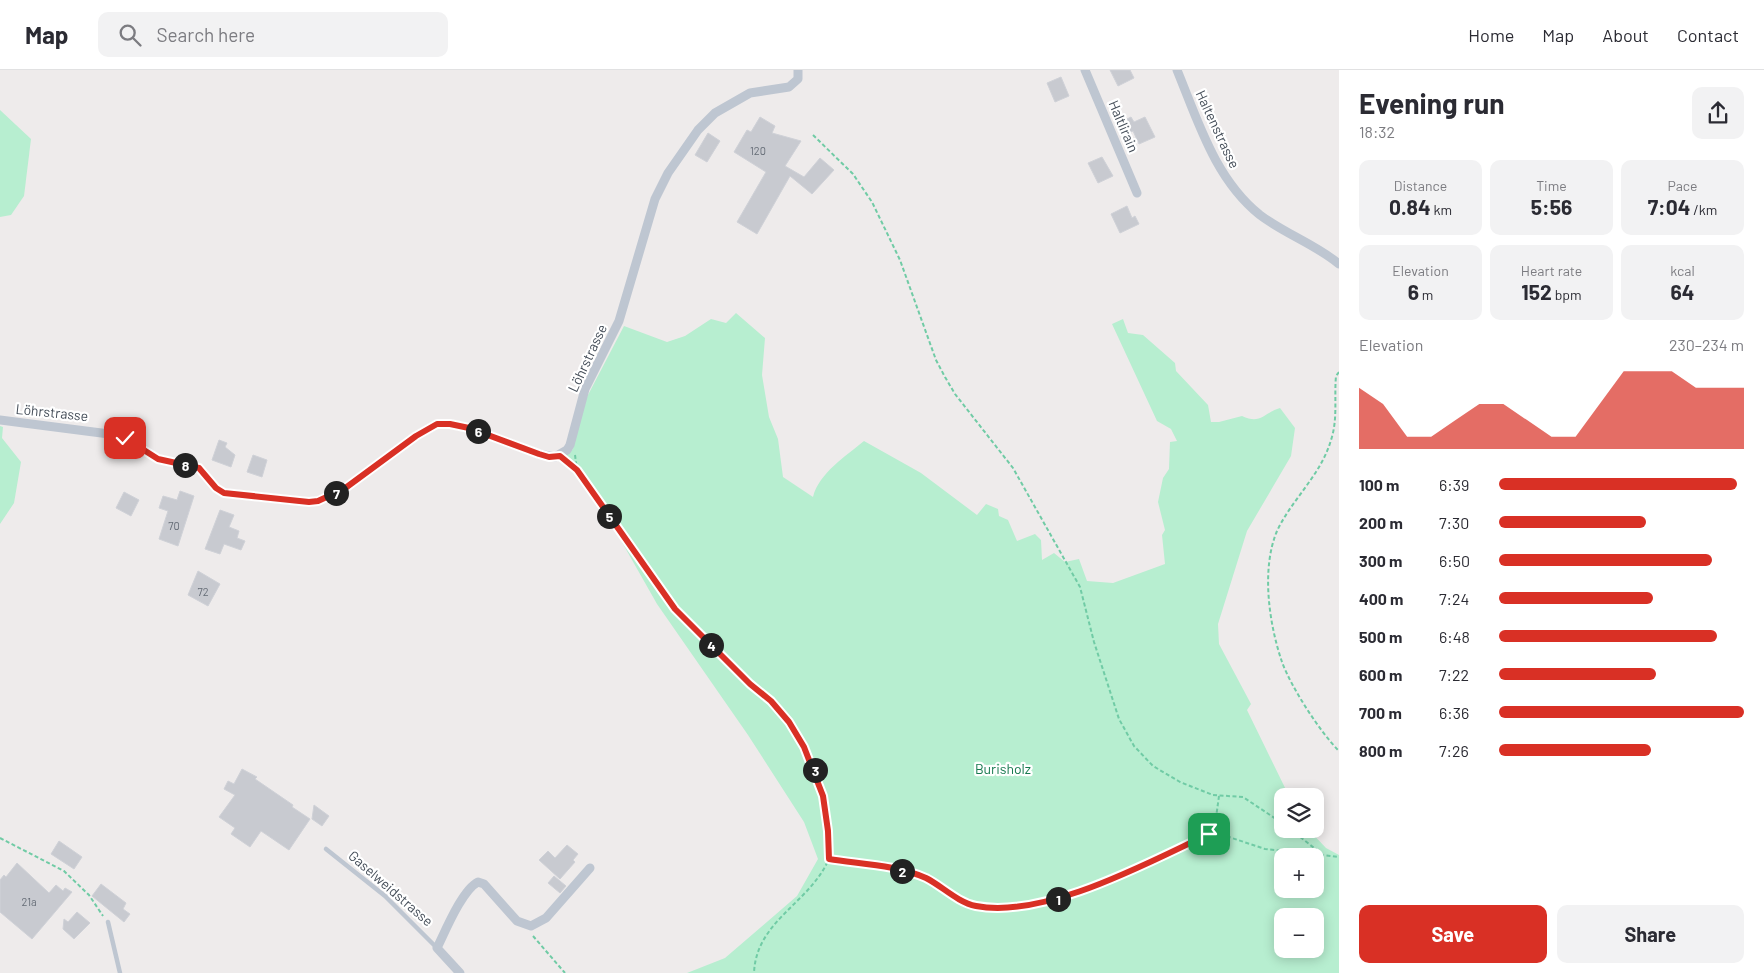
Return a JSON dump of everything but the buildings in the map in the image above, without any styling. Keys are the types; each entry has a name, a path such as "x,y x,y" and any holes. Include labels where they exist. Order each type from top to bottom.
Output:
{"street":[{"name":"Löhrstrasse","path":"0,420 117,435 134,442 158,459 199,468 216,488 224,493 309,502 325,498 344,489 416,436 437,424 457,425 539,454 549,457 560,456 570,445 585,389 619,321 655,199 668,173 698,130 715,113 750,93 774,88 789,88 798,79 798,70"},
{"name":"Haltlirain","path":"1085,70 1137,193"},
{"name":"Haltenstrasse","path":"1177,70 1212,155 1232,186 1262,216 1339,264"},
{"path":"521,923 531,926 543,921 590,868"},
{"name":"Gaselweidstrasse","path":"460,973 437,948 467,893 477,883 487,887 521,923"}],"lane":[{"name":"Gaselweidstrasse","path":"326,849 396,907 437,948"},
{"path":"108,922 120,973"}],"path":[{"path":"813,136 853,174 872,202 900,260 936,360 945,378 955,394 1013,468 1080,587 1094,642 1125,733 1142,756 1164,773 1201,791 1220,796 1244,797 1274,818"},
{"path":"1339,372 1336,376 1336,418 1326,456 1278,531 1270,559 1269,580 1276,639 1283,663 1317,723 1339,751"},
{"path":"575,453 577,470"},
{"path":"560,456 577,470 675,609 750,684 771,701 789,722 804,747 823,796 828,831 829,859 811,886 774,923 767,933 756,955 754,973"},
{"path":"1214,832 1220,796"},
{"path":"829,859 910,872 926,878 969,903 1006,906 1064,898 1214,832 1265,849 1274,850"},
{"path":"0,838 64,871 89,895 108,922"},
{"path":"1301,838 1314,848"},
{"path":"1324,855 1339,857"},
{"path":"521,923 566,973"}],"green space":[{"path":"0,110 31,139 24,196 11,215 0,217"},
{"name":"Burisholz","path":"736,313 765,338 762,375 769,417 778,439 783,477 813,497 816,488 827,473 864,441 921,473 977,515 986,504 998,509 999,516 1008,520 1017,541 1035,534 1041,540 1042,560 1054,553 1065,562 1079,559 1087,581 1113,583 1165,564 1162,535 1165,530 1158,502 1163,478 1169,469 1170,442 1177,441 1171,429 1157,421 1112,324 1123,319 1128,333 1143,335 1175,363 1176,371 1208,405 1211,422 1219,422 1242,416 1258,419 1280,408 1295,428 1291,456 1247,531 1218,624 1219,644 1251,704 1247,710 1285,788 1274,788 1274,838 1317,838 1326,848 1339,855 1339,973 687,973 725,958 797,896 818,859 804,822 748,735 657,604 619,537 562,457 573,449 577,416 624,326 667,342 685,336 711,319 726,323"},
{"path":"0,426 3,427 2,438 21,462 14,503 0,524"}],"route":[{"path":"125,438 158,459 199,468 216,488 224,493 309,502 318,501 344,489 373,466 437,424 450,424 469,428 539,454 549,457 560,456 577,470 675,609 750,684 771,701 789,722 804,747 823,796 830,850 829,859 910,872 926,878 963,901 976,906 1006,906 1041,903 1064,898 1209,834"}]}
